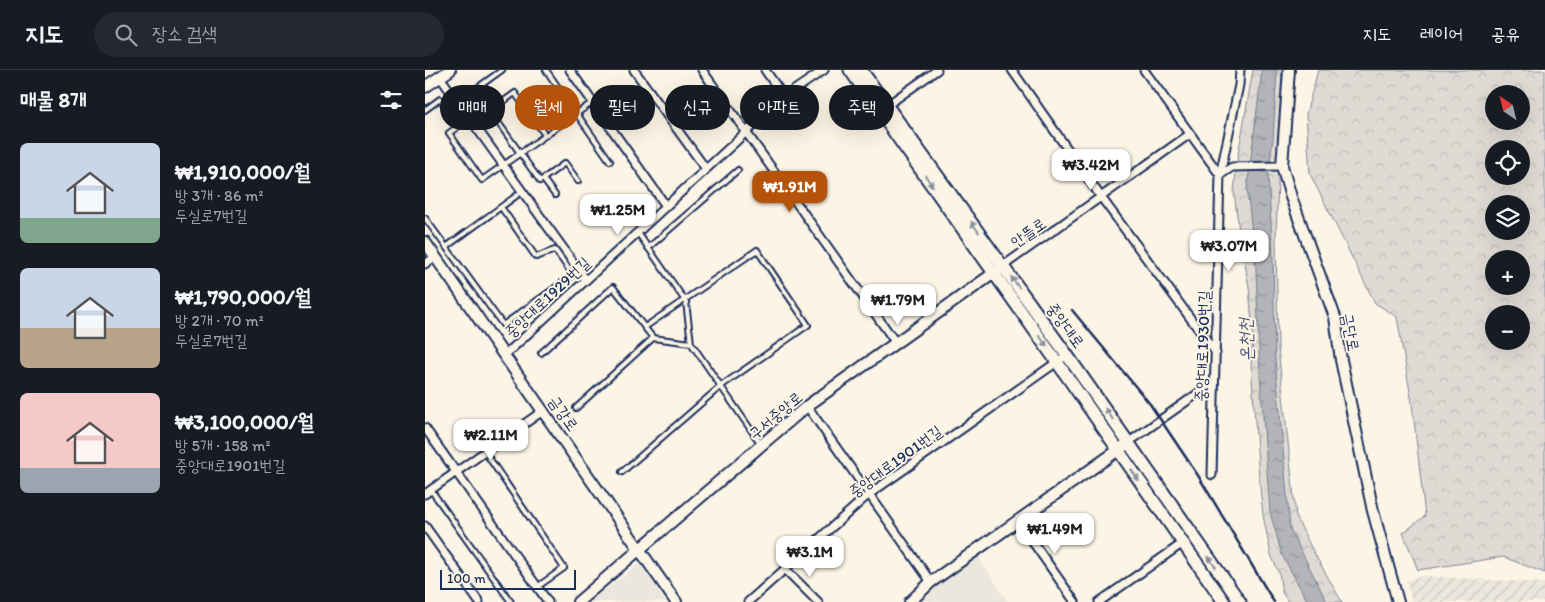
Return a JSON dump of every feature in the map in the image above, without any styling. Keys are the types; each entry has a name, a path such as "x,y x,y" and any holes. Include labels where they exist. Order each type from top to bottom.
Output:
{"main road":[{"name":"중앙대로","path":"850,70 999,269 1067,355 1240,602"},
{"name":"중앙대로","path":"861,70 871,85"},
{"name":"중앙대로","path":"894,118 999,269 1057,362 1224,602"}],"street":[{"path":"425,87 449,70"},
{"path":"570,70 590,98"},
{"path":"634,70 706,169"},
{"path":"702,70 896,343"},
{"path":"765,70 776,85"},
{"name":"중앙대로1929번길","path":"802,85 824,70"},
{"path":"894,100 937,70"},
{"path":"1012,70 1101,197 1216,353"},
{"path":"1144,70 1220,175 1232,167 1277,166"},
{"name":"중앙대로1930번길","path":"1213,475 1220,175 1239,85 1240,70"},
{"name":"금단로","path":"1289,70 1277,166 1291,197 1335,318 1341,360 1373,511 1398,602"},
{"path":"440,76 587,280"},
{"path":"613,130 666,206"},
{"name":"중앙대로1929번길","path":"505,355 745,132"},
{"name":"안뜰로","path":"999,269 1190,134"},
{"name":"금강로","path":"425,242 677,602"},
{"path":"425,264 435,257"},
{"name":"구서중앙로","path":"578,602 807,406 999,269"},
{"name":"중앙대로1901번길","path":"749,602 868,494 1067,355"},
{"path":"910,602 931,582 1215,382"},
{"path":"807,406 931,582"},
{"path":"428,492 544,410"},
{"path":"425,428 548,602"},
{"path":"1018,521 1075,602"},
{"path":"425,526 479,602"},
{"path":"1099,602 1183,543"},
{"path":"785,568 818,602"}],"lane":[{"path":"481,85 502,70"},
{"path":"546,70 556,85"},
{"path":"505,100 515,93 545,135"},
{"path":"425,110 441,99 459,126 449,133 482,180 552,130"},
{"path":"580,118 611,161"},
{"path":"503,130 540,181 565,163 578,181"},
{"path":"648,248 738,170"},
{"path":"543,178 555,195"},
{"path":"446,247 523,191"},
{"path":"425,218 503,326 573,275 555,250 537,257 501,207"},
{"path":"638,232 686,302 691,343 762,445"},
{"path":"622,472 721,386 808,324 757,250 645,327"},
{"path":"541,353 613,287 653,338 691,343"},
{"path":"576,408 653,338"},
{"path":"485,452 564,568 537,587"},
{"path":"428,492 511,602"}],"shaded area":[{"path":"978,556 1008,602 915,602 935,584"},
{"path":"640,564 666,602 589,602 600,593"},
{"path":"1421,576 1545,583 1545,602 1412,602 1406,581"}],"green space":[{"path":"1253,70 1282,70 1276,235 1278,348 1296,517 1342,602 1288,602 1282,592 1279,573 1271,555 1263,515 1251,365 1253,336 1249,287 1234,192 1237,161"},
{"path":"1318,70 1545,70 1545,573 1503,557 1418,570 1403,533 1425,516 1412,403 1397,317 1375,303 1310,174 1306,114"}],"water":[{"name":"온천천","path":"1262,70 1277,70 1273,139 1268,174 1273,257 1275,357 1290,529 1327,602 1308,602 1282,555 1270,512 1260,375 1256,269 1247,189"}],"railway":[{"path":"1072,310 1150,404 1199,477 1274,602"}]}
